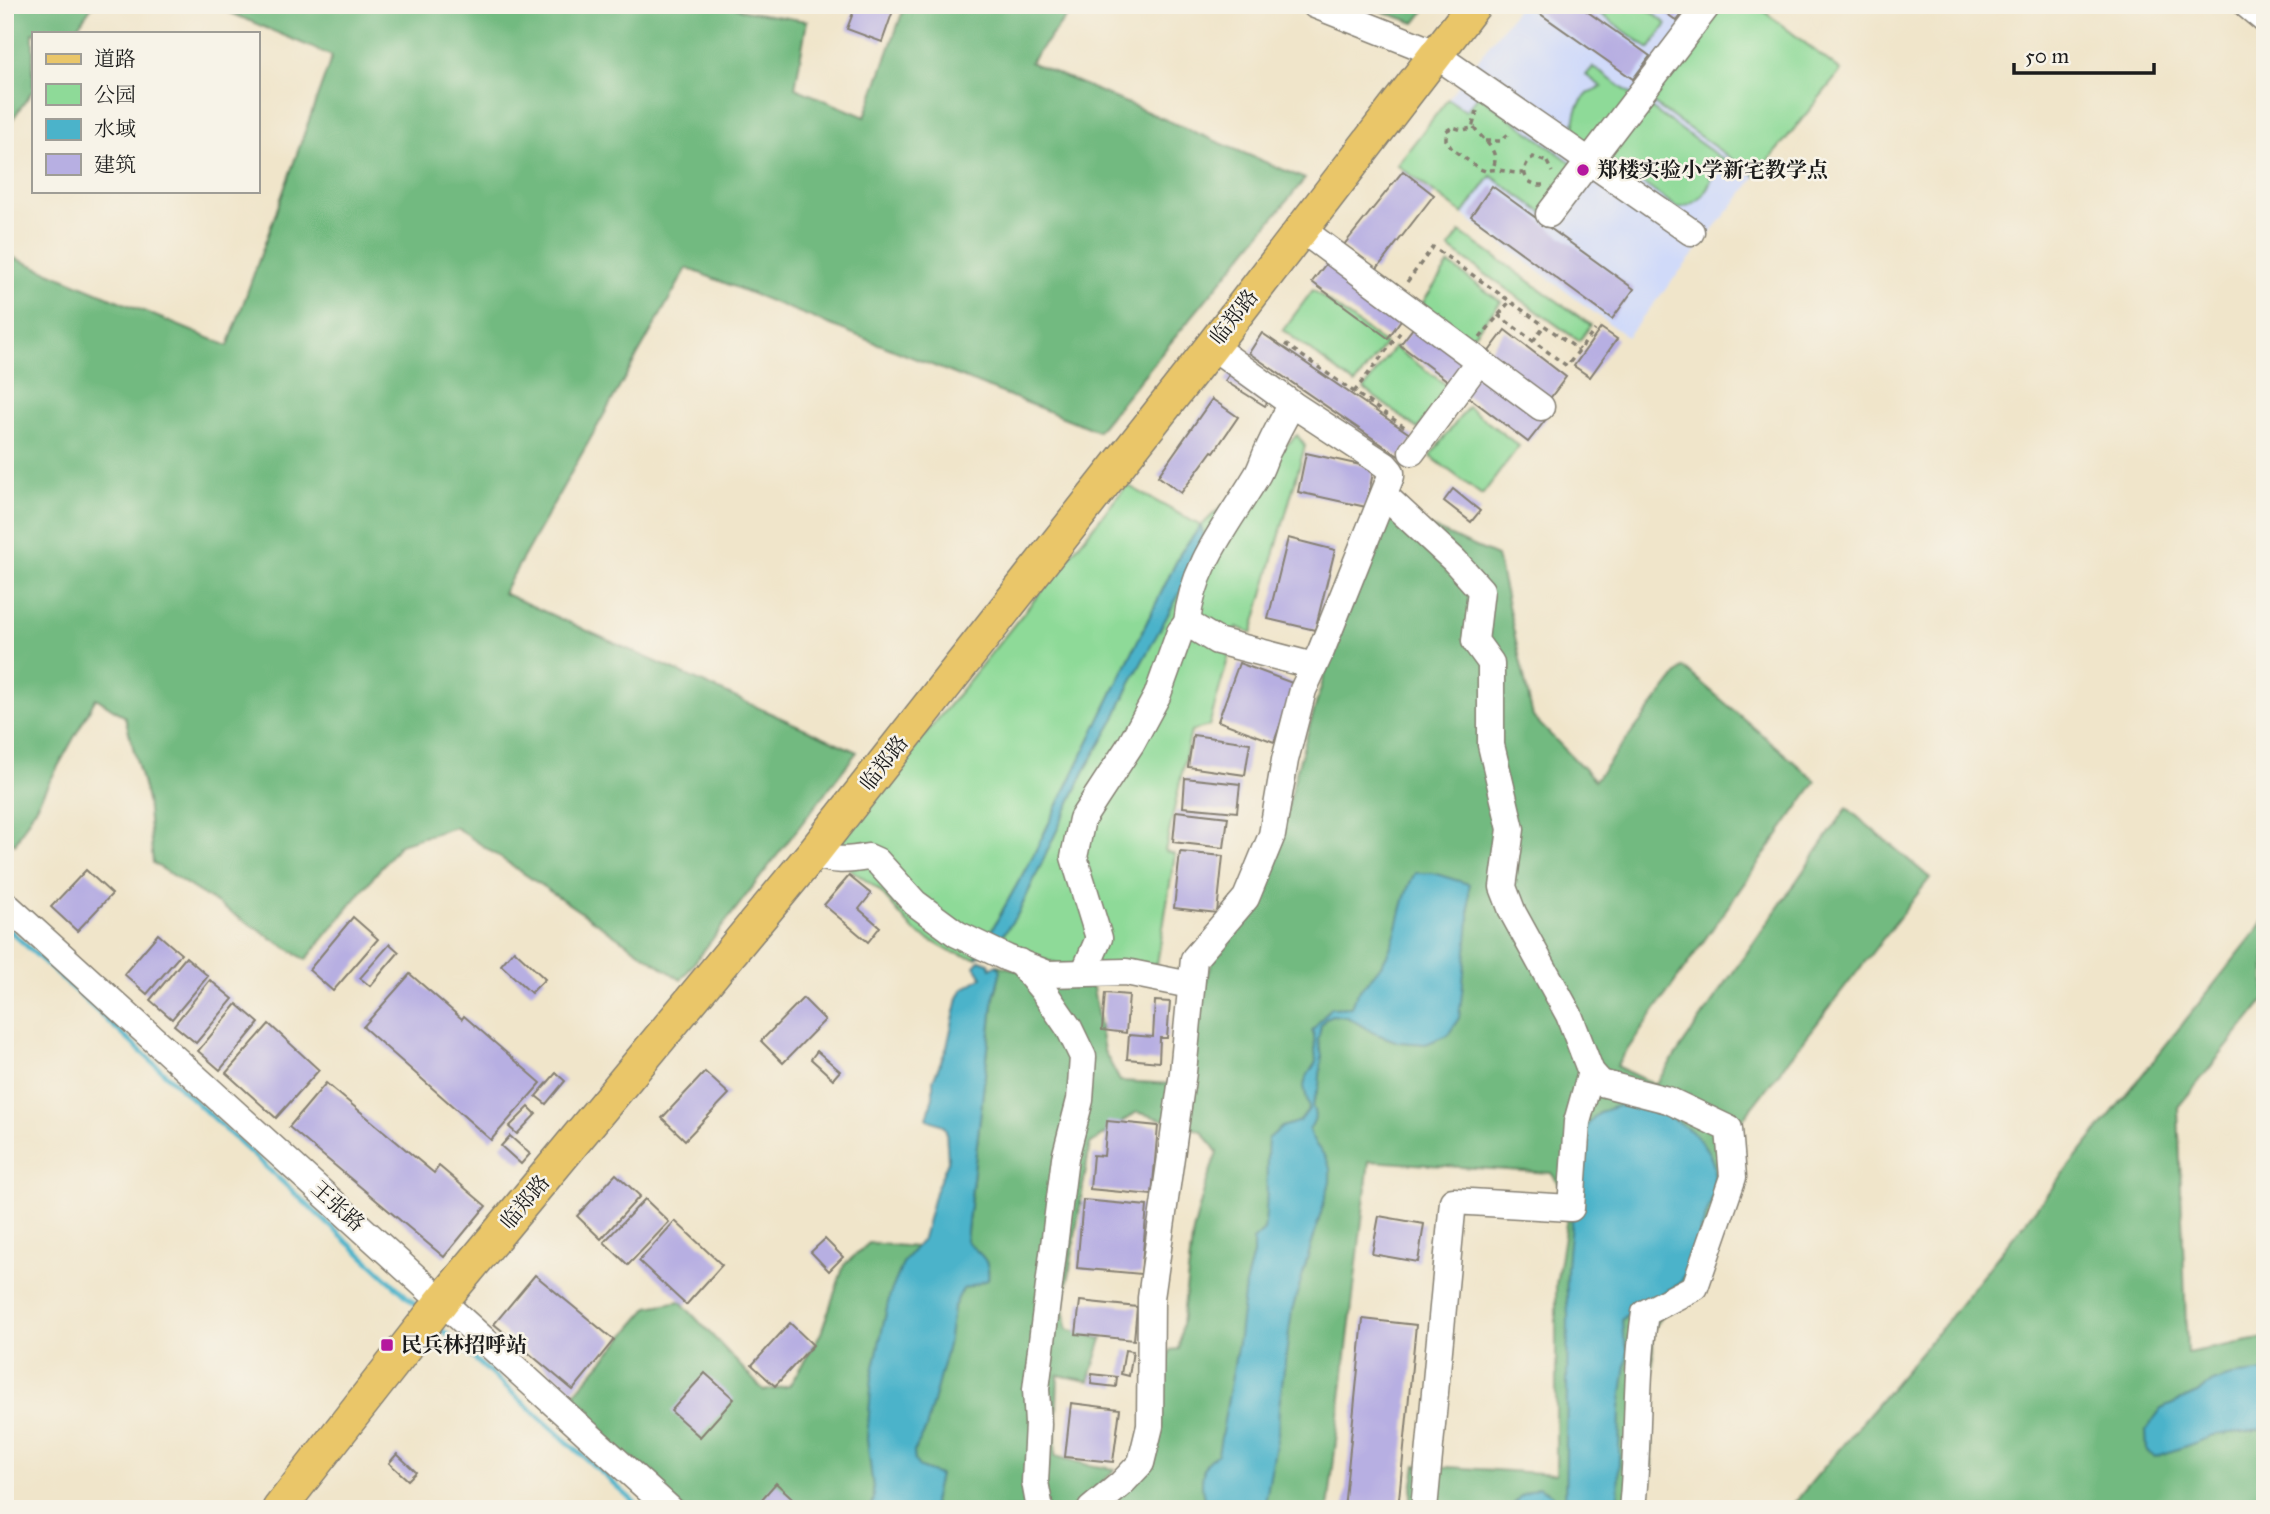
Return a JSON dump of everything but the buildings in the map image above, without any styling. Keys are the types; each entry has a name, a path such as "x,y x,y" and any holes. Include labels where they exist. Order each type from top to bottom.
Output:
{"main road":[{"name":"临郑路","path":"279,1509 442,1301 814,852 1212,346 1474,5"}],"street":[{"path":"1315,5 1436,54 1489,91 1556,153 1589,162 1691,232"},
{"path":"1549,214 1707,5"},
{"path":"2247,5 2265,20"},
{"path":"1301,229 1541,407"},
{"path":"1091,1509 1141,1463 1150,1426 1151,1298 1183,1072 1194,958 1246,898 1272,835 1285,760 1303,690 1391,476 1388,468 1212,346"},
{"path":"1417,445 1474,357"},
{"path":"1084,973 1098,938 1074,857 1082,819 1131,744 1157,696 1180,632 1187,623 1189,600 1199,571 1257,476 1292,404"},
{"path":"1385,496 1454,559 1481,590 1475,640 1491,663 1492,745 1511,829 1503,887 1513,913 1569,1016 1591,1072 1601,1083 1668,1100 1729,1129 1733,1177 1695,1287 1645,1313 1641,1341 1637,1465 1632,1509"},
{"path":"1187,623 1217,641 1314,666"},
{"path":"814,852 822,858 850,860 868,857 877,862 915,903 957,934 1048,974 1126,972 1190,985"},
{"name":"王张路","path":"5,904 670,1509"},
{"path":"1019,962 1069,1028 1083,1058 1080,1100 1065,1158 1035,1389 1038,1424 1035,1482 1040,1509"},
{"path":"1424,1509 1453,1201 1571,1208 1577,1122 1591,1072"}],"path":[{"path":"1489,91 1475,115 1474,127 1494,152 1496,160 1493,167"},
{"path":"1474,127 1465,130 1449,128 1446,131 1446,141 1474,166 1485,170 1493,167 1509,173 1524,173"},
{"path":"1556,153 1553,174 1549,181 1535,185 1527,181 1524,173 1526,164 1533,157 1556,153"},
{"path":"1354,392 1405,306 1433,247 1579,350"},
{"path":"1474,357 1498,315 1510,301"},
{"path":"1498,315 1567,366 1595,330"},
{"path":"1533,341 1544,326"},
{"path":"1285,344 1354,392 1417,445"}],"shaded area":[{"name":"郑楼实验小学新宅教学点","path":"1520,5 1756,5 1841,71 1627,337 1397,165"}],"green space":[{"path":"5,5 93,5 74,32 32,32 32,91 5,130"},
{"path":"212,5 730,5 745,11 807,21 795,88 865,117 905,5 1076,5 1030,62 1305,179 1098,431 687,268 503,593 857,752 681,980 455,827 400,844 306,960 153,863 147,800 125,717 96,698 15,844 5,836 5,254 228,346 332,56"},
{"path":"1364,5 1429,5 1415,23"},
{"path":"1589,5 1642,5 1667,24 1649,49"},
{"path":"1716,5 1756,5 1841,71 1756,176 1647,99"},
{"path":"1593,67 1738,170 1732,179 1712,165 1711,181 1704,194 1693,203 1678,208 1576,137 1578,106 1588,94 1602,87 1586,75"},
{"path":"1479,95 1573,164 1543,213 1491,176 1463,214 1397,165 1448,99 1466,111"},
{"path":"1460,232 1591,325 1579,341 1449,248"},
{"path":"1449,264 1501,302 1469,340 1421,305"},
{"path":"1313,290 1385,344 1355,384 1283,330"},
{"path":"1394,347 1449,387 1418,429 1364,389"},
{"path":"1468,407 1519,446 1482,495 1430,456"},
{"path":"1297,435 1305,446 1252,633 1237,627 1209,726 1191,731 1165,851 1175,854 1157,964 1056,964 997,943 1019,912 1084,772 1113,722 1201,527 1181,552 1034,854 976,958 951,952 914,931 879,890 850,869 840,840 1127,485 1201,526"},
{"path":"1398,513 1497,556 1533,717 1595,780 1683,667 1816,781 1616,1066 1655,1085 1847,808 1930,878 1739,1124 1703,1289 1663,1315 1653,1330 1652,1477 1640,1509 1409,1509 1416,1465 1556,1474 1556,1285 1570,1199 1551,1173 1369,1161 1328,1509 1107,1509 1155,1447 1170,1350 1179,1349 1193,1232 1217,1152 1202,1131 1137,1112 1090,1144 1064,1306 1067,1329 1102,1339 1089,1381 1058,1375 1055,1456 1115,1469 1077,1509 683,1509 567,1402 649,1307 680,1301 764,1391 789,1386 821,1333 844,1265 869,1243 916,1247 966,1240 994,997 998,984 997,965 1093,988 1104,1051 1120,1081 1173,1084 1213,960 1266,892 1295,776 1333,646 1382,528"},
{"path":"2265,920 2265,1000 2178,1107 2187,1353 2265,1338 2265,1509 1789,1509 1941,1328"}],"water":[{"path":"1201,526 1204,536 1199,558 1084,772 1019,912 997,943 976,958 1034,854 1181,552"},
{"path":"1415,873 1433,873 1469,884 1469,920 1459,1018 1448,1035 1426,1044 1398,1042 1374,1033 1347,1017 1332,1015 1321,1025 1318,1041 1322,1056 1319,1087 1312,1106 1315,1118 1309,1130 1327,1160 1330,1182 1292,1311 1279,1406 1278,1434 1264,1509 1210,1509 1204,1498 1202,1478 1209,1460 1218,1454 1239,1337 1245,1285 1253,1254 1253,1240 1264,1230 1268,1139 1282,1127 1300,1121 1309,1109 1304,1086 1316,1062 1312,1031 1330,1008 1351,1007 1383,962 1389,952"},
{"path":"980,960 989,963 991,968 997,965 1001,970 994,997 966,1240 986,1261 988,1280 963,1289 953,1309 948,1345 926,1429 914,1452 915,1461 920,1468 939,1475 933,1503 935,1509 872,1509 874,1497 867,1439 872,1376 890,1294 904,1261 923,1238 935,1192 948,1161 946,1130 943,1125 927,1119 933,1096 933,1080 947,1047 958,998 962,990 982,977 975,966"},
{"path":"1622,1105 1659,1109 1695,1134 1709,1153 1714,1166 1715,1190 1680,1284 1632,1310 1622,1320 1628,1350 1620,1409 1618,1509 1565,1509 1567,1268 1572,1221 1587,1126 1602,1112"},
{"path":"2265,1372 2265,1430 2220,1434 2155,1457 2147,1452 2146,1430 2161,1409 2197,1393 2213,1382 2231,1376"},
{"path":"1538,1487 1553,1495 1556,1509 1510,1509 1521,1495"}],"waterway":[{"path":"5,926 417,1306"},
{"path":"441,1329 642,1509"}],"place":[{"name":"郑楼实验小学新宅教学点","path":"1583,170"},
{"name":"民兵林招呼站","path":"387,1345"}]}
